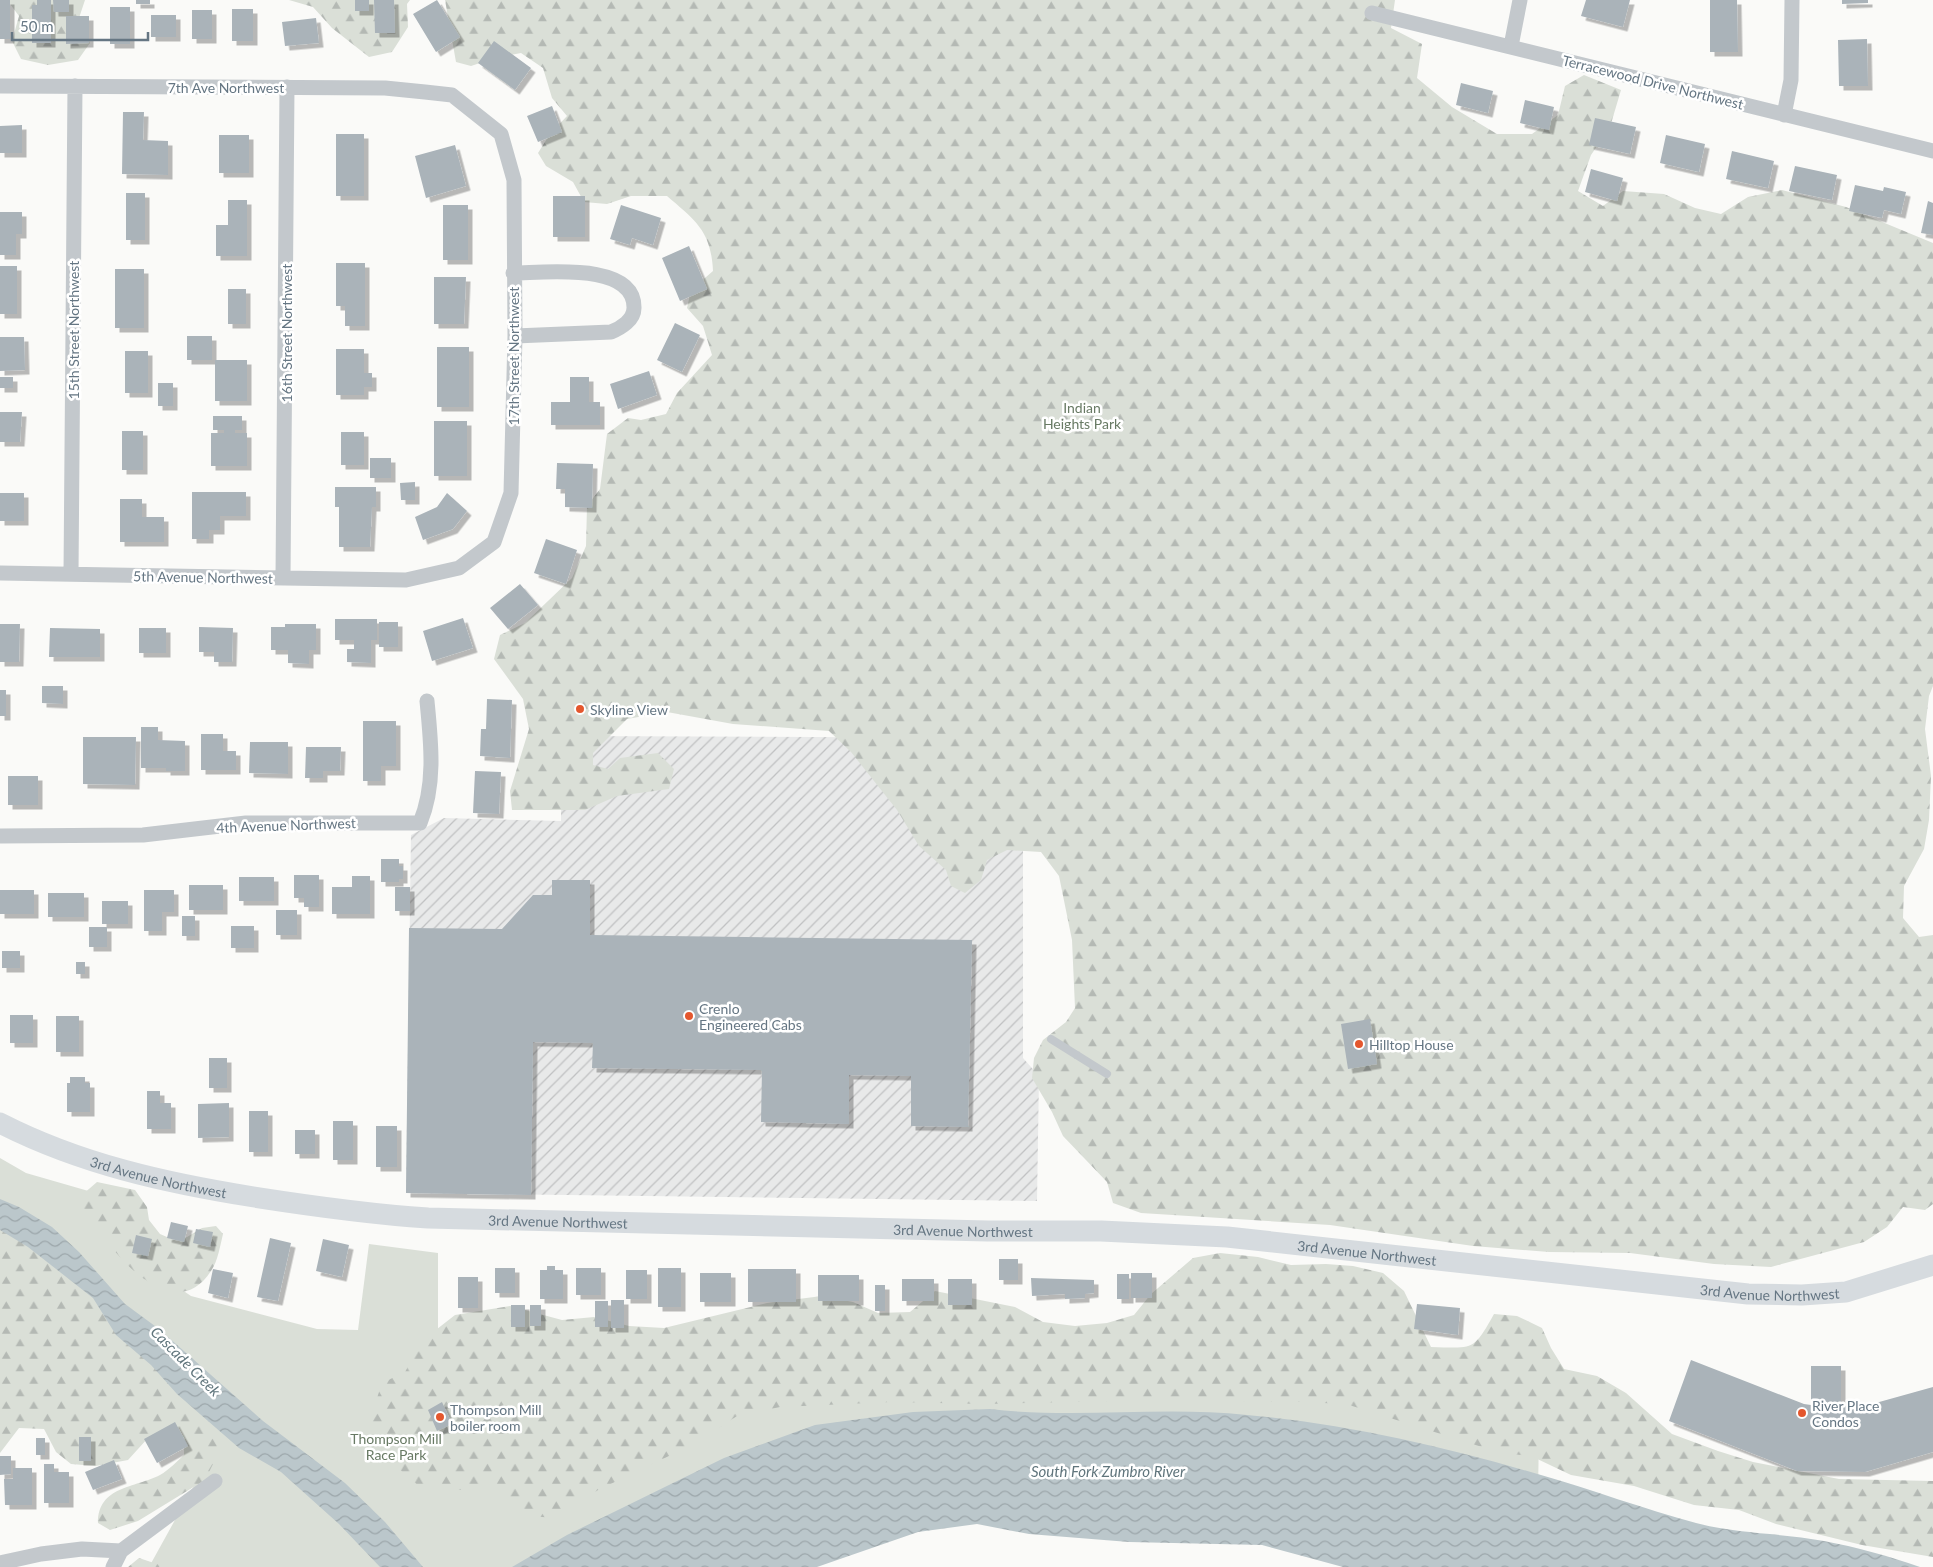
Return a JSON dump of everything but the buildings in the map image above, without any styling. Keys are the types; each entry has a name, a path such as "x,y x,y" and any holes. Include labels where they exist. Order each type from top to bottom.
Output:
{"main road":[{"name":"3rd Avenue Northwest","path":"0,1123 39,1143 129,1172 197,1188 367,1214 428,1218 988,1232 1101,1231 1227,1237 1748,1294 1802,1295 1846,1292 1933,1265"}],"street":[{"path":"1510,46 1520,0"},
{"path":"1784,115 1791,80 1792,0"},
{"name":"Terracewood Drive Northwest","path":"1372,13 1933,151"},
{"name":"7th Ave Northwest","path":"0,86 385,88 452,95"},
{"name":"15th Street Northwest","path":"70,574 75,86"},
{"name":"16th Street Northwest","path":"283,578 287,87"},
{"name":"17th Street Northwest","path":"406,580 459,568 494,542 511,493 515,336 513,273 514,180 501,134 452,95"},
{"path":"513,273 600,274 622,284 633,300 634,309 632,316 621,328 611,332 515,336"},
{"name":"5th Avenue Northwest","path":"0,573 406,580"},
{"name":"4th Avenue Northwest","path":"0,836 143,835 246,823 420,822 428,805 432,752 427,701"},
{"path":"113,1567 121,1551 214,1481"},
{"path":"0,1563 82,1548 121,1551"}],"lane":[{"path":"1051,1039 1107,1074"}],"shaded area":[{"path":"561,736 1032,738 1023,837 1023,1058 1039,1076 1037,1201 406,1193 411,835 444,818 561,821"}],"green space":[{"path":"7,0 85,0 79,18 90,43 78,60 48,65 21,59 12,41 19,16"},
{"path":"289,0 410,0 407,4 408,27 392,52 369,57 332,28 313,7"},
{"name":"Indian Heights Park","path":"445,0 1395,0 1391,28 1422,44 1417,78 1452,107 1497,134 1532,134 1558,115 1565,86 1584,75 1621,90 1610,127 1591,155 1578,191 1603,206 1623,191 1664,194 1695,208 1721,214 1748,197 1782,190 1846,207 1933,243 1933,686 1929,696 1925,729 1931,776 1929,820 1924,849 1904,886 1903,918 1919,937 1933,935 1933,1204 1925,1210 1903,1207 1887,1227 1864,1242 1771,1267 1714,1264 1630,1253 1549,1252 1473,1246 1330,1225 1141,1213 1113,1203 1107,1182 1063,1136 1052,1112 1032,1078 1034,1058 1043,1040 1066,1022 1075,1008 1072,940 1059,876 1041,852 1007,850 987,860 981,880 965,893 951,886 946,870 919,846 897,810 851,752 829,731 733,724 667,712 627,719 593,753 593,765 608,769 620,758 658,753 674,769 669,789 617,796 585,810 512,810 510,791 529,729 523,699 494,659 500,635 525,623 572,578 586,546 587,506 600,489 607,434 628,418 641,420 666,414 677,393 712,355 703,326 687,308 691,290 713,271 712,257 705,236 700,228 694,220 667,196 631,196 607,204 584,202 573,182 546,166 538,153 550,134 567,116 552,98 543,68 521,53 495,58 471,66 456,62"},
{"name":"Thompson Mill Race Park","path":"0,1158 26,1173 137,1205 126,1252 191,1296 317,1329 358,1330 369,1244 438,1253 438,1331 1540,1375 1537,1551 1279,1479 649,1567 149,1567 217,1444 207,1432 0,1404"},
{"path":"97,1182 135,1190 147,1207 149,1220 160,1234 174,1240 187,1237 202,1228 216,1226 223,1234 217,1258 211,1271 199,1285 185,1291 171,1291 157,1287 130,1268 91,1224 82,1208 82,1195"},
{"path":"0,1223 71,1270 218,1422 219,1452 205,1480 138,1521 110,1530 98,1523 104,1502 120,1490 167,1471 184,1455 184,1438 168,1429 148,1438 128,1460 96,1466 71,1464 56,1452 44,1429 19,1428 0,1453"},
{"path":"1220,1253 1258,1257 1291,1265 1326,1264 1353,1266 1383,1273 1404,1291 1431,1347 1456,1348 1470,1345 1481,1335 1494,1314 1517,1316 1542,1328 1551,1348 1564,1369 1597,1376 1626,1393 1672,1434 1718,1451 1753,1462 1839,1479 1933,1481 1933,1557 1862,1545 1776,1524 1739,1510 1694,1505 1634,1486 1571,1475 1531,1456 1501,1453 1346,1404 1160,1400 984,1404 891,1402 780,1407 737,1416 696,1443 598,1490 558,1518 526,1516 504,1502 487,1484 461,1490 420,1487 372,1446 372,1413 382,1383 405,1372 423,1340 455,1315 510,1306 562,1320 594,1317 629,1326 664,1328 767,1303 822,1296 853,1302 878,1313 910,1312 935,1291 1015,1307 1043,1322 1075,1326 1107,1323 1134,1315 1151,1294 1193,1258"},
{"path":"139,1558 166,1567 128,1567"}],"water":[{"name":"Cascade Creek","path":"0,1199 19,1207 52,1227 79,1252 125,1304 159,1329 263,1421 345,1483 385,1522 423,1567 380,1567 339,1524 281,1472 239,1448 177,1394 151,1365 116,1335 93,1298 28,1247 0,1230"},
{"name":"South Fork Zumbro River","path":"990,1409 1054,1413 1215,1413 1322,1424 1469,1455 1712,1527 1824,1541 1872,1552 1920,1567 1343,1567 1262,1545 1129,1542 1029,1534 977,1524 918,1532 817,1567 512,1567 567,1535 724,1458 815,1425 913,1412"}],"place":[{"name":"Skyline View","path":"580,709"},
{"name":"Crenlo Engineered Cabs","path":"689,1016"},
{"name":"Hilltop House","path":"1359,1044"},
{"name":"River Place Condos","path":"1802,1413"},
{"name":"Thompson Mill boiler room","path":"440,1417"}]}
